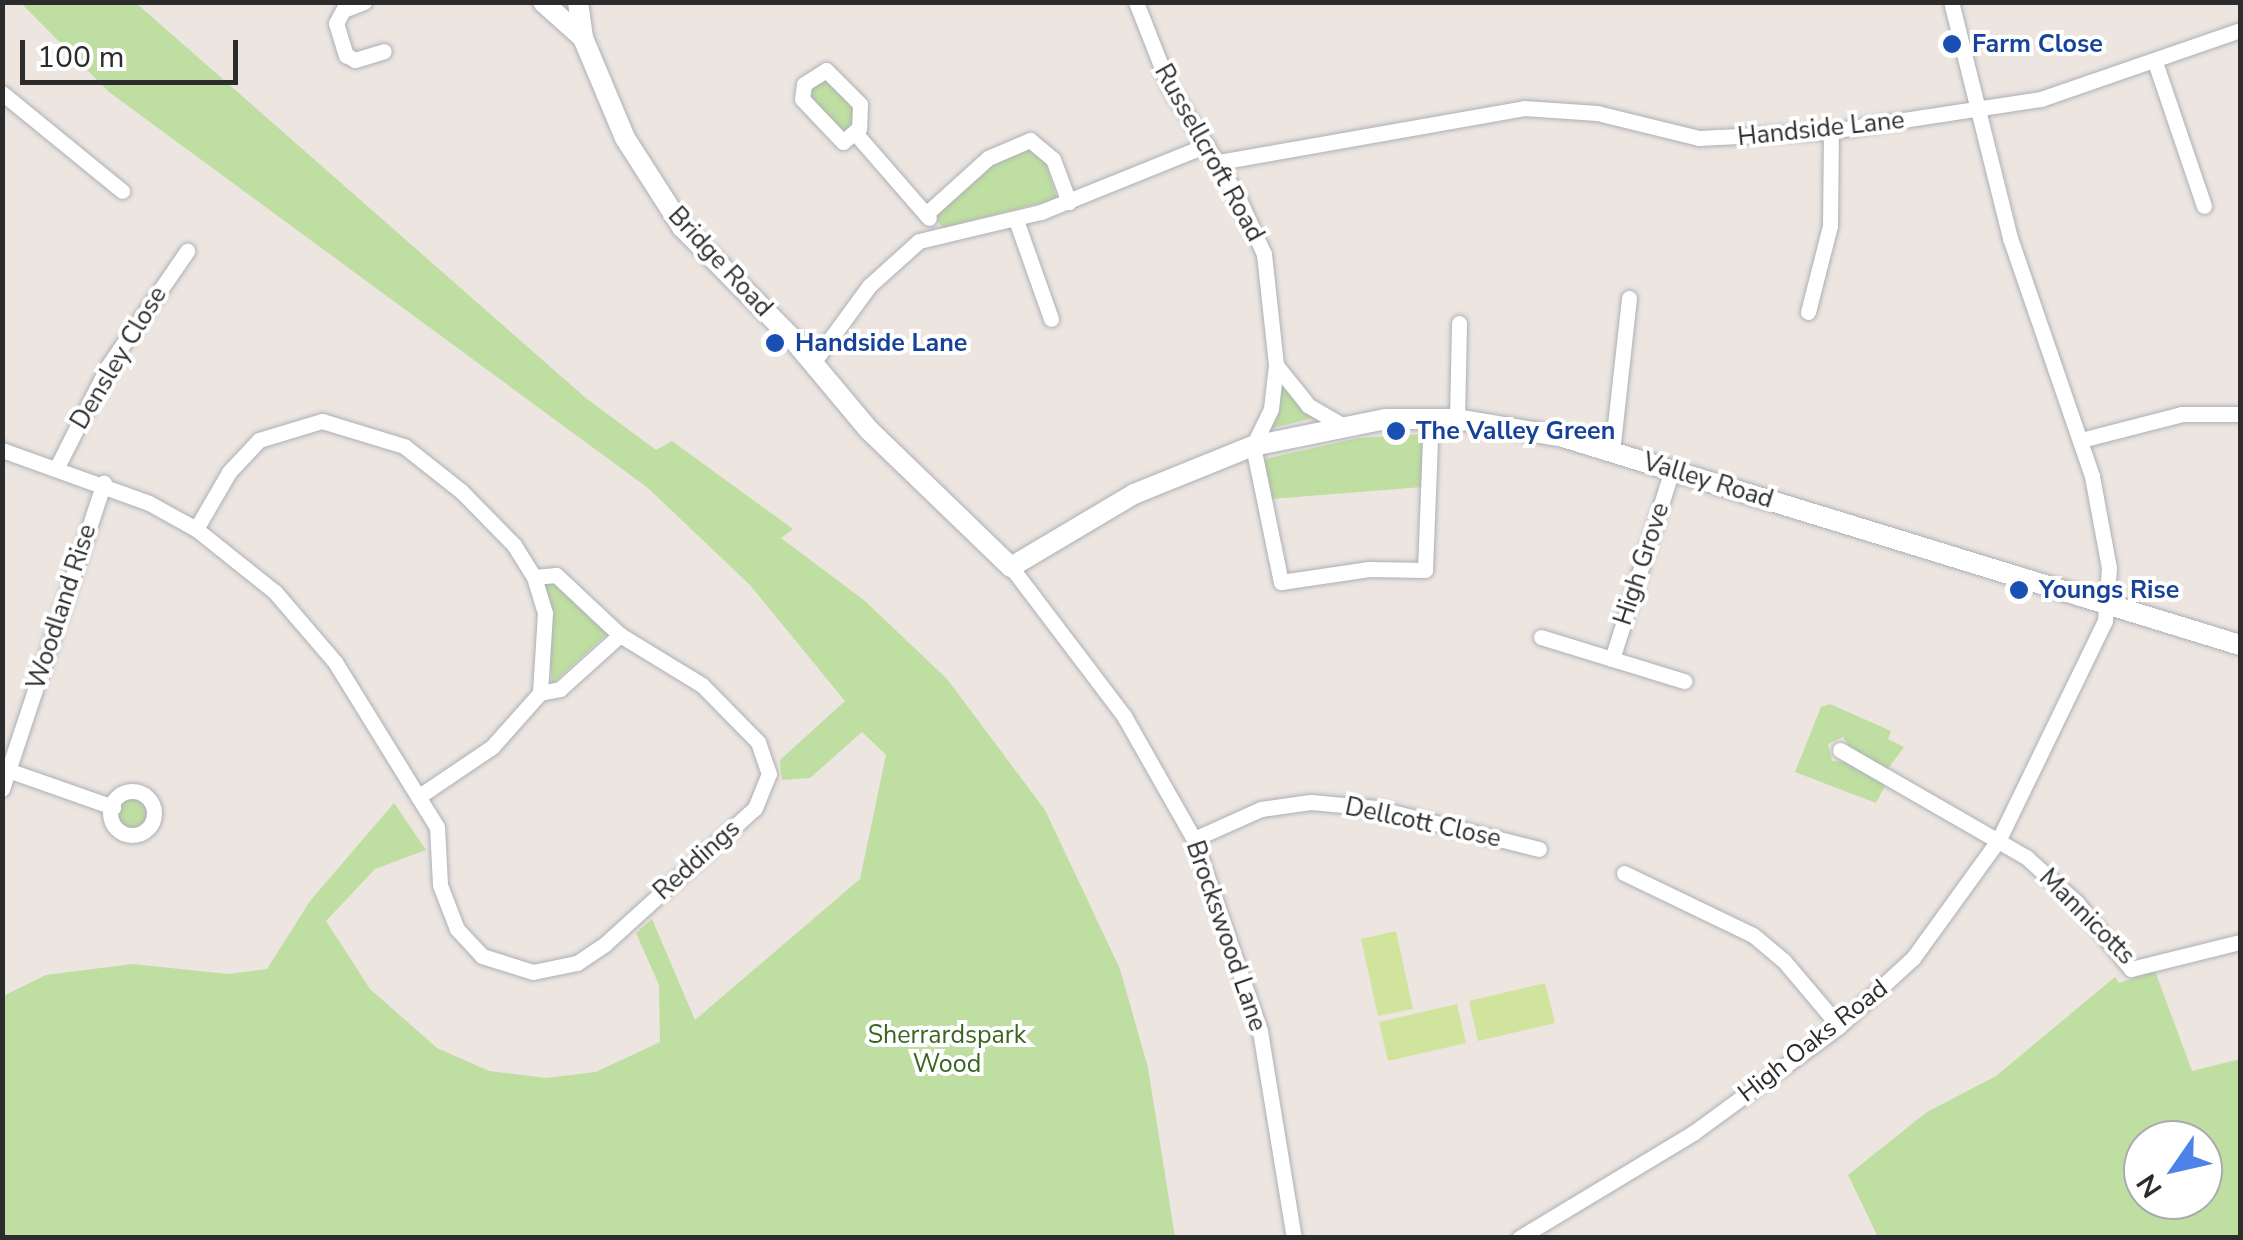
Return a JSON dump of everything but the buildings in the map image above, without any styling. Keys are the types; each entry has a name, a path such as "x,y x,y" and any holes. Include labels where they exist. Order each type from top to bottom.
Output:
{"main road":[{"path":"543,2 584,38"},
{"name":"Bridge Road","path":"578,2 584,38 625,138 660,198 869,430 1011,567"},
{"name":"Valley Road","path":"1011,567 1134,494 1253,446 1342,426 1458,419 1612,452 2240,645"}],"street":[{"path":"364,2 343,10 336,23 346,55 355,60 384,51"},
{"path":"1136,5 1154,2"},
{"path":"1951,2 2010,238 2081,440 2105,539 2108,605"},
{"name":"Russellcroft Road","path":"1136,5 1169,86 1218,162 1264,254 1276,365 1270,409 1253,446"},
{"name":"Handside Lane","path":"1218,162 1524,108 1597,112 1700,138 1831,132 1978,111 2156,62 2240,30"},
{"path":"2156,62 2204,206"},
{"path":"856,134 836,141 806,109 800,91 814,75 830,72 860,104 856,134 927,213 933,237"},
{"path":"2,93 122,191"},
{"path":"1808,312 1830,226 1831,132"},
{"path":"927,213 988,158 1030,140 1053,159 1069,202"},
{"path":"812,364 895,257 933,237 1016,220 1069,202 1206,144"},
{"path":"1016,220 1051,318"},
{"name":"Densley Close","path":"56,469 108,366 187,251"},
{"path":"1612,452 1629,298"},
{"path":"1458,419 1459,323"},
{"path":"1276,365 1308,405 1342,426"},
{"path":"2081,440 2182,414 2240,414"},
{"path":"1253,446 1281,582 1369,570 1425,570 1432,418"},
{"path":"196,529 229,472 259,440 322,421 404,446 491,519 534,577 546,634 540,693 492,747 418,797"},
{"name":"Reddings","path":"2,450 104,483 196,529 307,626 436,828 448,913 482,956 544,972 577,963 605,944 755,808 769,774 758,742 722,702 620,635 556,576 534,577"},
{"name":"High Grove","path":"1612,659 1672,470"},
{"name":"Woodland Rise","path":"2,789 104,483"},
{"name":"Brockswood Lane","path":"1011,567 1124,716 1194,840 1260,1030 1294,1238"},
{"name":"High Oaks Road","path":"1519,1238 1694,1133 1839,1026 1943,923 1999,839 2108,605"},
{"path":"540,693 560,690 620,635"},
{"name":"High Grove","path":"1541,637 1684,681"},
{"path":"1840,750 1999,839"},
{"path":"6,769 113,807"},
{"name":"Dellcott Close","path":"1194,840 1261,809 1311,802 1376,808 1539,849"},
{"name":"Mannicotts","path":"1999,839 2077,904 2131,969 2240,942"},
{"path":"1624,874 1761,941 1839,1026"}],"green space":[{"name":"Sherrardspark Wood","path":"21,3 136,3 587,399 656,450 672,441 793,529 781,538 865,601 947,679 1045,810 1120,969 1148,1068 1175,1237 3,1237 3,996 46,975 132,964 228,974 267,969 310,901 394,803 426,850 375,869 326,921 370,989 437,1048 489,1071 546,1078 596,1072 660,1042 659,985 636,933 652,919 695,1020 860,879 886,755 862,732 810,778 782,780 780,760 845,701 750,585 648,488 109,92"},
{"path":"828,75 851,97 857,117 846,135 815,114 806,87"},
{"path":"1021,144 1042,150 1057,199 942,228 935,215 971,175"},
{"path":"1280,388 1284,388 1317,417 1269,429"},
{"path":"1426,434 1422,487 1271,499 1260,460 1358,438"},
{"path":"549,578 607,634 552,684 543,582"},
{"path":"1830,704 1891,731 1888,739 1904,747 1887,770 1854,754 1843,737 1828,744 1832,761 1848,762 1886,784 1876,803 1795,772 1821,707"},
{"path":"132,795 145,800 150,813 145,826 132,831 119,826 114,813 119,800"},
{"path":"1396,931 1413,1009 1378,1016 1361,939"},
{"path":"2155,971 2192,1071 2240,1059 2240,1237 1878,1237 1848,1175 1927,1112 1996,1076 2115,977 2119,983"},
{"path":"1545,983 1555,1023 1478,1041 1469,1001"},
{"path":"1457,1004 1466,1043 1388,1061 1379,1022"}],"place":[{"name":"Farm Close","path":"1952,44"},
{"name":"Handside Lane","path":"775,343"},
{"name":"The Valley Green","path":"1396,431"},
{"name":"Youngs Rise","path":"2019,590"}]}
